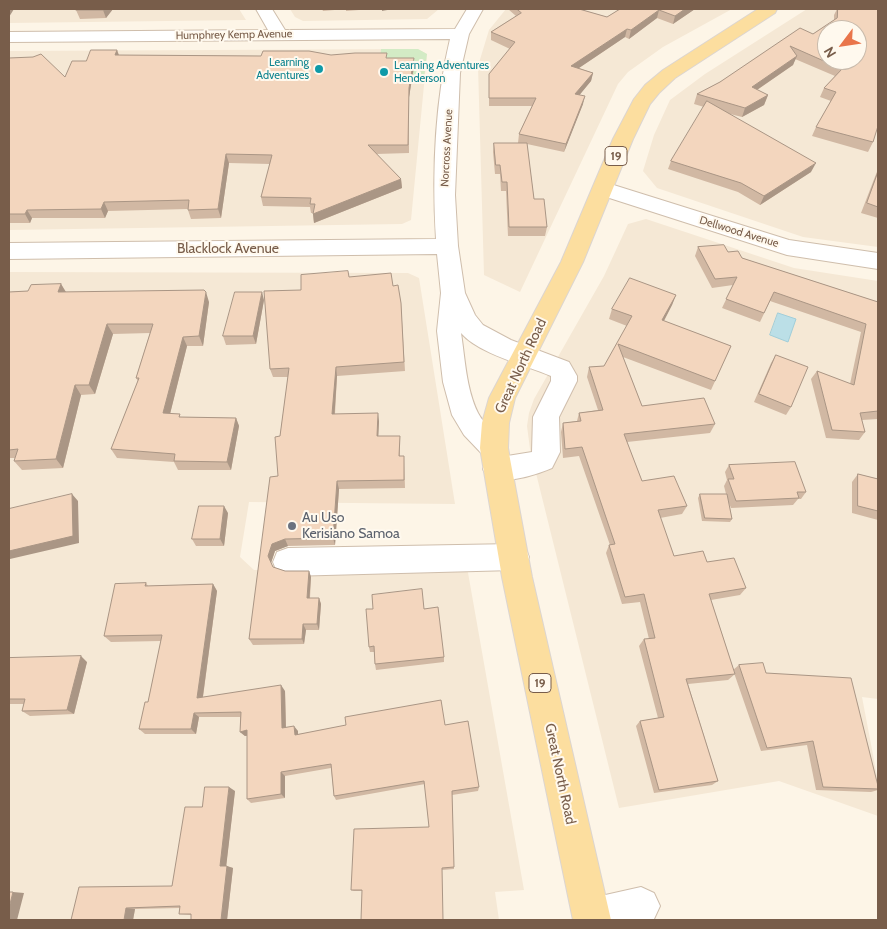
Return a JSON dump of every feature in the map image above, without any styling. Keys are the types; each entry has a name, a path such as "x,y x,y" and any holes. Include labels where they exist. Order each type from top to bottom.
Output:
{"main road":[{"name":"Great North Road","path":"592,919 514,557 496,458 494,428 496,415 502,398 572,262 604,189 623,139 641,104 652,89 669,74 769,9"}],"street":[{"path":"264,9 279,34"},
{"name":"Norcross Avenue","path":"453,293 474,331 492,342 560,369 564,376 564,381 546,417 546,452 542,460 532,464 496,458 465,415 456,382 449,330 453,293 447,246 444,195 451,73 460,34 475,9"},
{"path":"316,34 314,49 317,53"},
{"name":"Humphrey Kemp Avenue","path":"9,37 316,34 357,43 460,34"},
{"name":"Dellwood Avenue","path":"604,189 787,247 878,261"},
{"name":"Blacklock Avenue","path":"9,250 447,246"},
{"path":"288,562 514,557"},
{"path":"592,919 641,906"}],"shaded area":[{"path":"9,9 239,9 246,20 9,23"},
{"path":"290,9 439,9 427,19 303,21 295,17"},
{"path":"506,9 732,9 663,47 628,72 618,84 520,292 484,275 478,66 489,30"},
{"path":"807,9 878,9 878,247 803,237 657,188 643,171 654,135 670,100 705,74"},
{"path":"418,49 427,54 411,220 402,224 9,230 9,51"},
{"path":"646,219 794,268 878,281 878,699 862,697 878,781 878,816 779,781 619,808 530,449 527,426 534,399 604,276 628,224"},
{"path":"9,272 408,273 419,278 455,504 249,502 240,557 254,570 467,567 524,890 495,892 499,920 9,920"}],"green space":[{"path":"381,49 418,49 427,54 424,78 412,77 413,67 380,62"}],"water":[{"path":"778,313 796,319 788,342 770,335"}],"building":[{"path":"77,9 104,9 76,10"},
{"path":"517,9 579,9 607,17 620,9 685,9 675,16 659,10 631,30 627,29 571,66 593,73 575,94 585,96 566,144 519,134 536,98 489,98 489,74 515,42 491,32 521,13"},
{"path":"838,9 878,9 878,126 873,142 816,127 836,92 824,88 841,70 867,70 867,20 834,20 837,18"},
{"path":"800,28 813,34 817,31 817,58 790,46 797,56 752,87 768,95 745,108 697,94 720,82"},
{"path":"91,50 117,50 115,55 261,56 263,51 309,51 331,55 387,53 386,58 414,58 409,88 408,145 368,145 401,179 313,214 315,204 310,204 311,198 261,197 272,155 226,154 218,209 188,210 189,200 104,202 101,209 27,210 25,214 9,214 9,58 33,57 41,54 65,77 72,61 86,61"},
{"path":"707,101 816,163 764,196 741,183 671,161"},
{"path":"494,143 527,143 534,199 544,199 547,227 509,227 507,182 502,182 500,165 496,165"},
{"path":"878,172 878,207 867,203"},
{"path":"724,245 728,252 738,251 742,258 878,302 878,411 860,413 865,432 832,430 817,371 854,385 866,324 774,292 764,313 726,299 737,277 715,279 698,247"},
{"path":"348,271 349,277 391,273 393,286 398,285 401,303 404,362 336,367 332,414 378,413 377,436 400,436 399,456 404,456 404,480 337,481 333,538 285,539 272,544 268,556 273,567 285,571 309,571 307,598 319,598 317,624 303,624 302,639 249,639 270,477 278,476 275,437 280,436 289,368 270,369 264,291 301,290 301,275"},
{"path":"630,278 676,295 662,320 731,346 715,381 618,344 642,406 704,398 715,424 624,434 642,481 674,476 687,506 658,510 674,556 703,551 707,562 734,558 746,588 709,594 735,674 686,679 718,781 659,790 640,721 664,717 644,639 655,638 644,594 625,597 609,545 615,544 582,447 565,449 563,423 581,421 579,413 603,410 589,367 604,366 632,316 612,309"},
{"path":"61,284 58,292 204,290 206,292 199,336 183,337 163,413 180,414 179,417 236,418 227,462 174,461 175,454 111,449 139,378 136,378 153,324 107,324 89,385 75,385 56,459 14,461 18,449 9,450 9,292 28,291 31,285"},
{"path":"235,292 262,292 253,336 223,336"},
{"path":"776,355 808,367 791,407 759,394"},
{"path":"795,462 806,492 797,492 799,498 736,501 728,479 734,479 729,465"},
{"path":"858,474 878,479 878,511 858,506"},
{"path":"72,494 73,536 9,551 9,509"},
{"path":"700,494 727,494 732,519 705,518"},
{"path":"199,506 224,506 220,539 192,539"},
{"path":"146,583 145,586 213,584 197,698 281,685 282,728 294,726 295,735 346,725 345,717 441,700 445,725 468,721 479,787 452,791 454,867 442,868 443,920 361,920 362,890 351,890 354,829 429,827 424,781 334,796 331,764 281,772 281,794 247,799 247,730 240,732 241,712 194,713 191,729 139,729 145,702 148,702 162,635 104,636 115,584"},
{"path":"422,589 424,609 438,607 444,657 375,664 374,646 369,647 366,609 373,609 372,595"},
{"path":"81,656 67,710 22,711 25,699 9,699 9,658"},
{"path":"763,663 766,673 851,678 878,789 823,787 813,741 767,748 739,665"},
{"path":"205,787 229,787 220,866 227,866 221,920 191,920 191,914 179,914 180,906 126,908 124,920 71,920 79,887 172,886 185,807 202,807"},
{"path":"9,892 13,892 9,908"}],"place":[{"name":"Learning Adventures","path":"319,69"},
{"name":"Learning Adventures Henderson","path":"384,72"},
{"name":"Au Uso Kerisiano Samoa","path":"292,526"}]}
